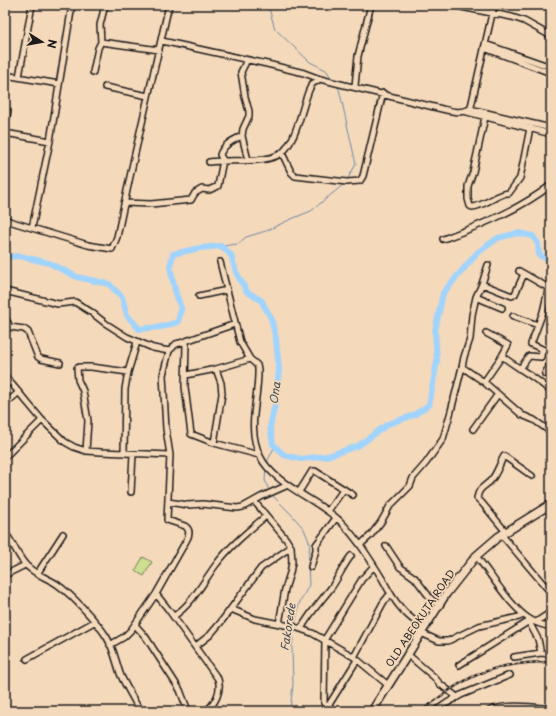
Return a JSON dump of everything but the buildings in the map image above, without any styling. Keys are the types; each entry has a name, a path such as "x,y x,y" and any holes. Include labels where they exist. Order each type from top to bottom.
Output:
{"highway":[{"name":"OLD ABEOKUTA ROAD","path":"372,711 438,605 476,556 504,533 551,504"}],"street":[{"path":"19,77 32,5"},
{"path":"32,228 50,141 72,5"},
{"path":"94,72 98,48 101,42 100,25 105,5"},
{"path":"5,218 9,221 88,245 112,250 117,237 170,5"},
{"path":"355,86 358,56 371,5"},
{"path":"451,5 524,21 551,36"},
{"path":"469,111 494,5"},
{"path":"162,41 304,73 457,112 469,111 551,128"},
{"path":"101,42 159,50"},
{"path":"485,46 551,67"},
{"path":"485,46 551,73"},
{"path":"247,60 241,75 249,115 242,129 242,136 248,160"},
{"path":"5,75 59,84"},
{"path":"209,162 271,157 284,152 293,137 309,90 312,84 320,78"},
{"path":"105,87 108,89 148,96"},
{"path":"282,153 291,172 295,176 355,182 360,181 366,167 383,94"},
{"path":"5,126 8,111"},
{"path":"469,111 485,117 551,134"},
{"path":"485,117 468,186 468,199 470,206 472,207 484,204 513,190 520,178 530,128"},
{"path":"5,133 50,141"},
{"path":"124,203 151,204 191,200 195,193 202,189 209,190 218,186 223,160 220,155 223,149 230,142 242,136"},
{"path":"444,239 499,216 527,202 551,186"},
{"path":"220,262 240,342 250,359 257,365 258,369 253,428 259,455 266,465 288,485 328,511 336,518 360,545 390,594 403,610 422,630 439,641 448,641 478,626 523,615"},
{"path":"360,545 370,536 381,522 390,506 410,486 413,478 443,439 470,339 472,314 476,297 488,266"},
{"path":"519,271 547,287 548,290 528,357 520,369"},
{"path":"482,284 512,296 524,274"},
{"path":"199,296 227,290"},
{"path":"5,291 58,304 75,302 105,323 137,342 156,349 169,351"},
{"path":"476,297 502,308"},
{"path":"514,316 538,325"},
{"path":"5,317 10,327 22,328 28,332 38,357 60,363"},
{"path":"110,645 124,637 135,625 156,594 186,541 189,532 188,527 167,520 170,455 166,429 163,375 169,351 176,344 236,324"},
{"path":"484,382 508,345 486,333"},
{"path":"186,341 185,387 190,432 195,436 214,443 259,455"},
{"path":"124,453 125,389 128,372 137,342"},
{"path":"531,344 542,350 551,352"},
{"path":"528,357 532,356 540,358 542,350"},
{"path":"502,356 537,379 548,389"},
{"path":"186,375 216,369 250,359"},
{"path":"545,374 551,361"},
{"path":"86,451 88,421 83,391 78,380 77,368 91,367 128,372"},
{"path":"462,367 484,382 522,415 534,420 551,432"},
{"path":"214,443 222,394 221,383 216,369"},
{"path":"5,376 42,420 66,442 74,447 86,451 170,455"},
{"path":"5,404 18,392"},
{"path":"473,429 498,394"},
{"path":"5,457 42,420"},
{"path":"132,454 132,492"},
{"path":"532,476 504,456 492,479 480,489 477,498 551,594"},
{"path":"299,492 313,471 353,495"},
{"path":"168,502 188,505 203,504 237,508 243,507 288,485"},
{"path":"328,511 344,489"},
{"path":"254,501 286,539 291,548 292,562 285,589 279,624"},
{"path":"174,616 188,604 216,565 230,549 266,516"},
{"path":"311,567 316,545 336,518"},
{"path":"5,533 25,565 66,591 106,637 121,676 140,711"},
{"path":"37,574 63,534"},
{"path":"386,546 400,567 415,578 427,595 438,605"},
{"path":"196,646 214,631 261,568 291,548"},
{"path":"301,629 338,578 344,565 351,556"},
{"path":"476,556 523,615 532,622 551,627"},
{"path":"5,574 25,565"},
{"path":"326,709 324,703 325,639 362,579 374,566"},
{"path":"156,594 196,646 218,679 219,688 214,702 206,711"},
{"path":"326,709 355,659 383,603 390,594"},
{"path":"231,609 255,619 301,629 325,639 355,659 388,685"},
{"path":"459,665 551,612"},
{"path":"26,659 94,622"},
{"path":"532,622 541,653"},
{"path":"135,625 145,636 180,690 188,711"},
{"path":"514,657 541,653 551,654"},
{"path":"407,654 440,684 457,697"},
{"path":"435,711 457,697 510,675"},
{"path":"5,707 7,711"},
{"path":"489,711 496,708 506,707 551,709"}],"green space":[{"path":"143,557 152,562 144,576 135,571"}],"waterway":[{"path":"268,5 275,29 310,62 326,70 333,80"},
{"path":"336,85 339,89 356,164 347,180"},
{"path":"221,246 238,244 246,237 266,231 311,211 344,184"},
{"name":"Ona","path":"5,257 20,256 49,263 77,277 109,284 122,297 127,315 139,329 161,327 178,322 181,309 170,267 173,254 200,248 221,246 231,255 236,272 247,292 261,300 271,318 276,339 279,370 275,404 270,427 273,444 284,455 301,459 327,456 358,446 388,424 414,415 429,405 437,361 435,331 443,293 477,253 498,238 518,233 533,236 538,244 539,255 551,261"},
{"name":"Fakorede","path":"267,462 275,446"},
{"name":"Fakorede","path":"266,469 265,480 269,491"},
{"name":"Fakorede","path":"271,494 304,529 310,544 308,562 309,585 299,604 295,625"},
{"name":"Fakorede","path":"290,711 293,684 292,647 294,630"}],"railway":[{"path":"422,711 460,683 482,673 511,665 551,662"}]}
